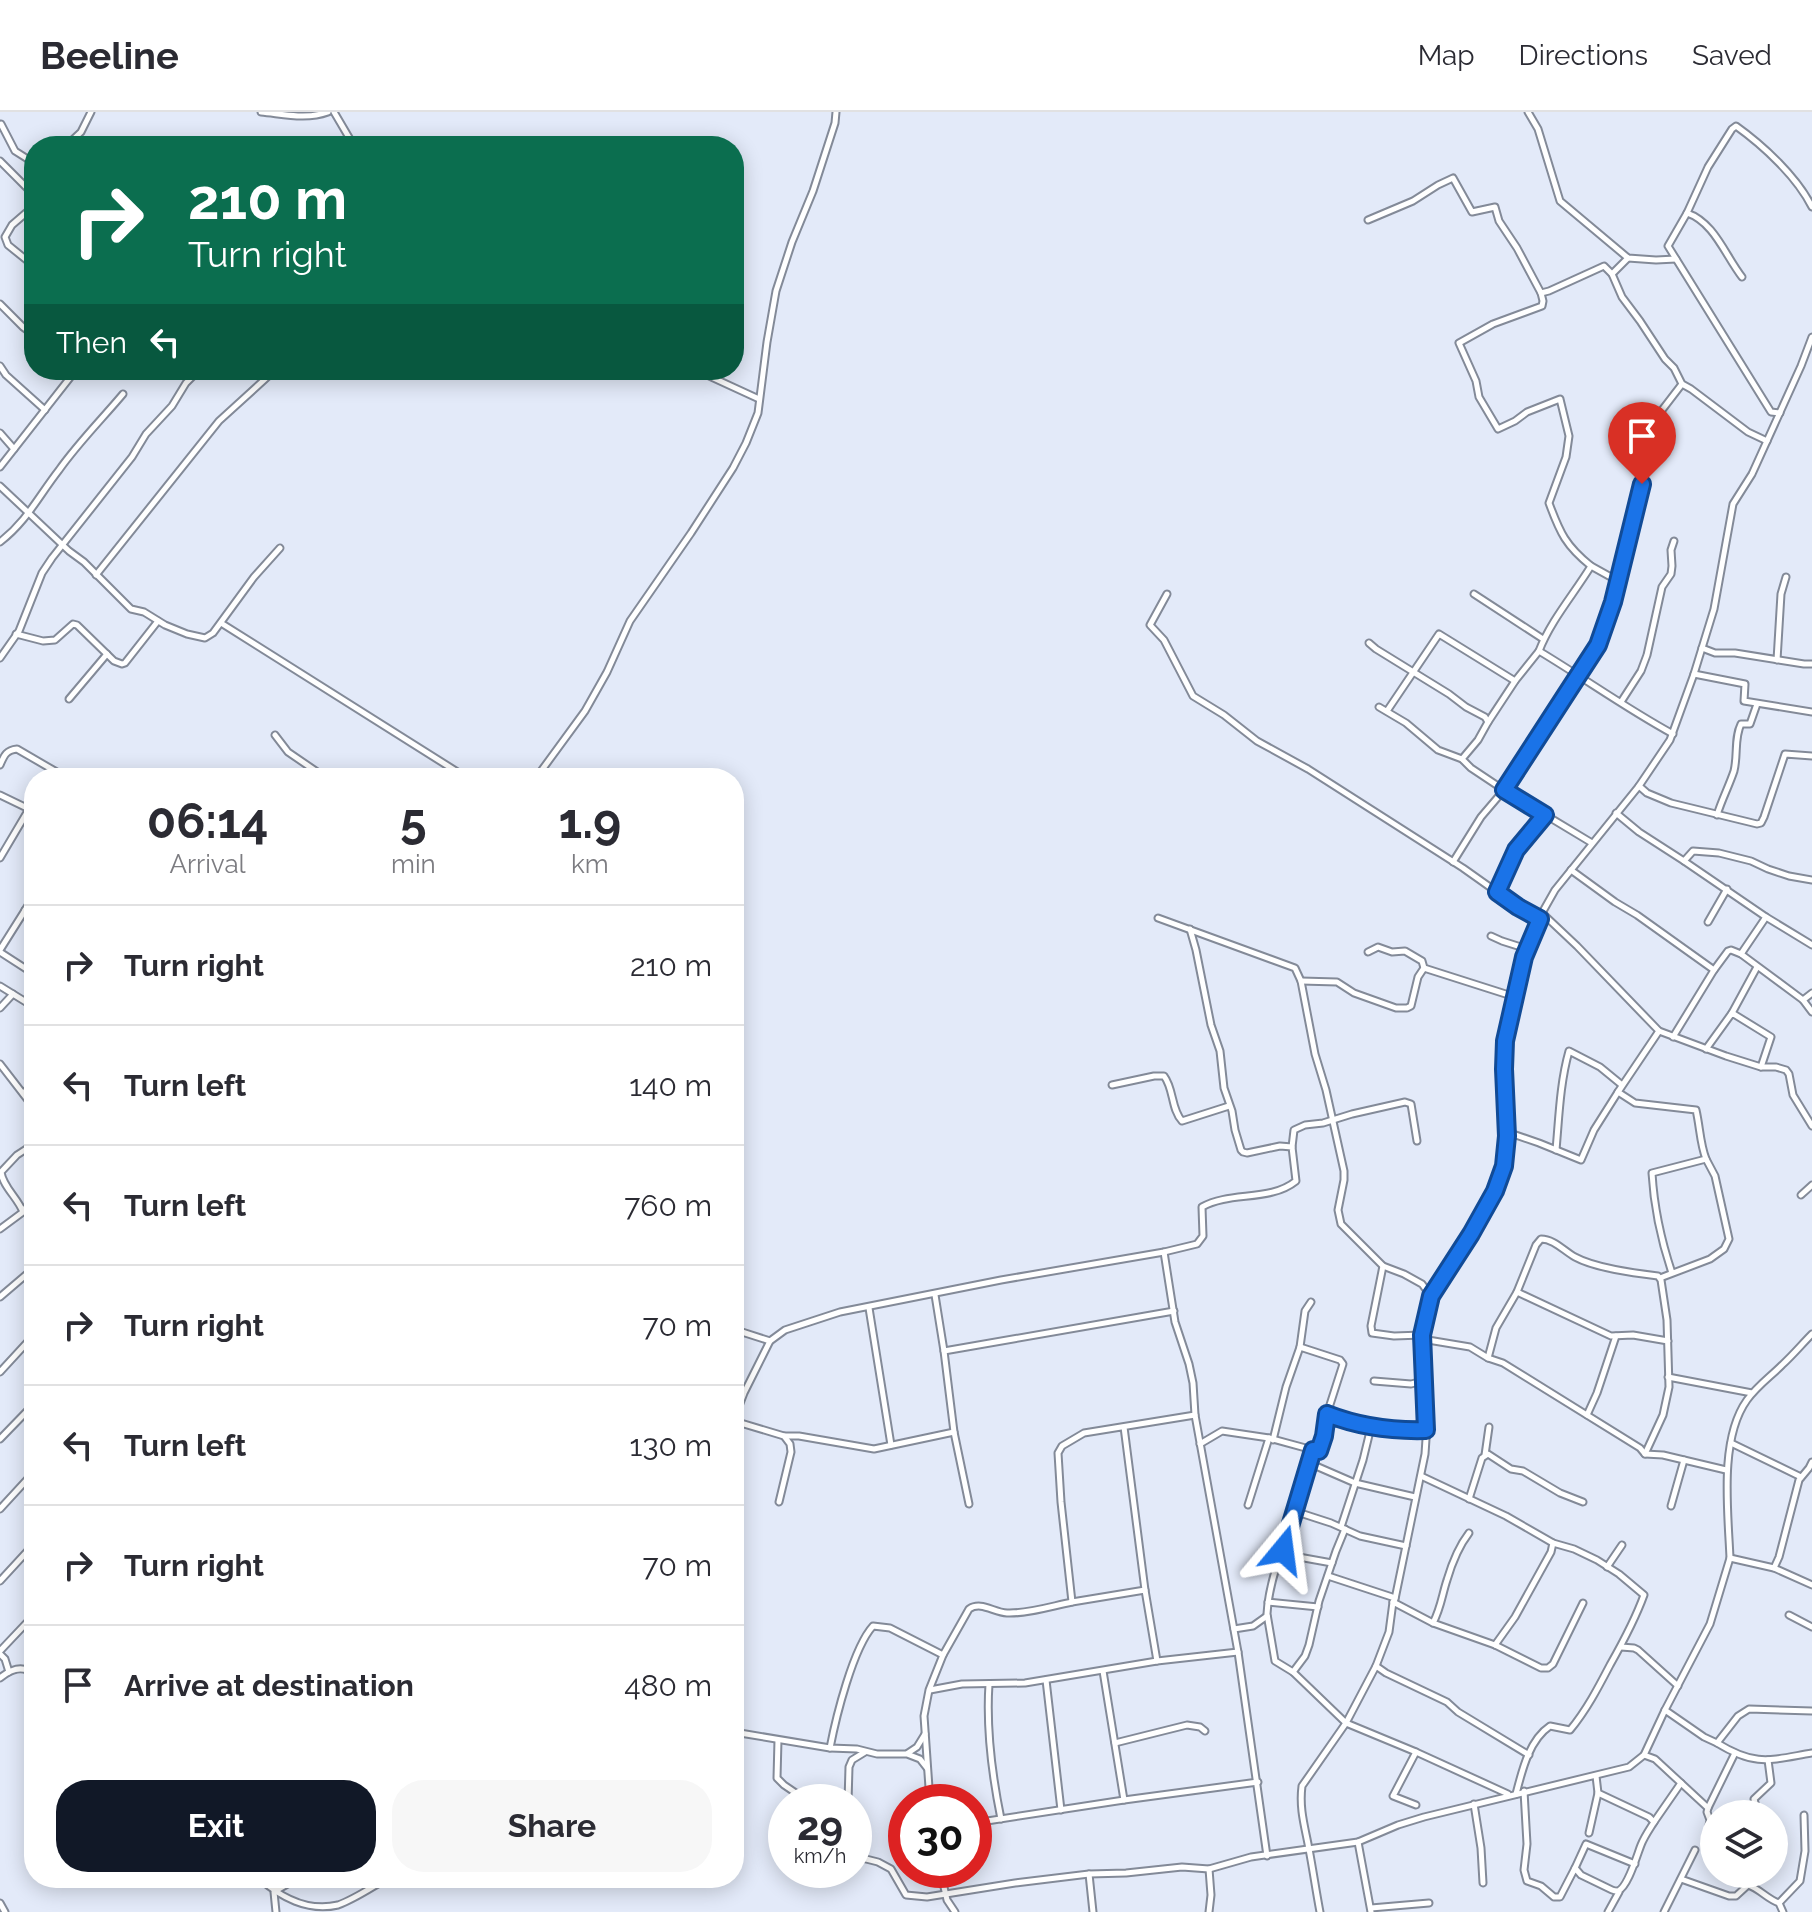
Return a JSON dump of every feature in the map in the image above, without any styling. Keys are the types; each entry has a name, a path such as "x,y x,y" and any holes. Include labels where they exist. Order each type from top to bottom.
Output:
{"street":[{"path":"77,136 91,112"},
{"path":"261,112 302,116 328,112"},
{"path":"334,112 348,136"},
{"path":"543,768 585,711 630,621 691,533 746,443 758,413 776,291 813,191 836,112"},
{"path":"1528,112 1538,129 1560,201 1628,258 1676,259"},
{"path":"1,124 15,151 24,157"},
{"path":"1780,413 1771,412 1668,246 1708,167 1736,126 1752,137 1793,179 1812,207"},
{"path":"0,161 24,185"},
{"path":"1368,220 1413,201 1453,178 1472,212 1495,207 1499,221 1541,293 1542,306 1493,324 1459,343 1476,381 1479,397 1498,429 1527,412 1560,399 1569,436 1566,457 1549,503 1560,532 1575,554 1618,581"},
{"path":"24,213 5,237 8,245 24,258"},
{"path":"1687,213 1698,217 1716,237 1742,277"},
{"path":"1612,274 1628,258"},
{"path":"1541,293 1604,266 1682,384 1748,432 1767,441"},
{"path":"0,304 24,328"},
{"path":"1320,1912 1302,1816 1302,1786 1346,1723 1376,1666 1389,1632 1421,1476 1426,1430 1422,1337 1431,1296 1471,1234 1495,1191 1504,1166 1507,1132 1503,1054 1527,949 1555,890 1639,786 1673,734 1714,609 1733,504 1752,474 1812,337"},
{"path":"0,366 45,410"},
{"path":"0,467 68,380"},
{"path":"0,658 16,634 42,573 189,380"},
{"path":"96,575 219,421 264,380"},
{"path":"718,380 759,399"},
{"path":"1453,863 1598,645 1625,560 1659,414 1682,384"},
{"path":"0,542 30,513 61,467 123,394"},
{"path":"0,433 14,449"},
{"path":"0,486 131,609 144,612 187,634 205,638 221,623 254,577 280,548"},
{"path":"1621,702 1641,671 1647,655 1662,587 1671,574 1674,541"},
{"path":"1462,759 1539,651 1543,639 1591,566"},
{"path":"1777,660 1781,594 1786,577"},
{"path":"1167,594 1150,625 1164,640 1193,696 1257,741 1308,769 1518,907 1541,916 1577,946 1659,1031 1761,1067 1786,1070 1793,1095 1812,1126"},
{"path":"1474,594 1543,639"},
{"path":"16,634 43,641 55,640 73,624 77,625 114,661 122,664 158,621"},
{"path":"221,623 451,768"},
{"path":"1387,711 1439,634 1515,681"},
{"path":"1369,643 1485,717 1488,722"},
{"path":"1702,648 1715,653 1812,664"},
{"path":"1539,651 1673,734"},
{"path":"69,699 107,654"},
{"path":"1694,674 1745,684 1744,701 1812,712"},
{"path":"1717,815 1734,769 1738,730 1741,724 1750,724 1757,704"},
{"path":"1379,707 1406,723 1438,750 1462,759 1504,790 1592,843"},
{"path":"275,735 288,752 311,768"},
{"path":"0,765 10,750 17,749 50,768"},
{"path":"1639,786 1664,801 1746,823 1761,823 1785,754 1812,756"},
{"path":"0,795 24,807"},
{"path":"1616,813 1639,832 1812,945"},
{"path":"1497,892 1516,850 1545,815"},
{"path":"0,858 24,822"},
{"path":"1684,861 1693,851 1703,850 1812,880"},
{"path":"1571,870 1714,970"},
{"path":"1708,922 1727,889"},
{"path":"24,912 0,951 24,967"},
{"path":"1741,954 1766,917"},
{"path":"1158,918 1295,968 1301,981 1315,1054 1344,1171 1338,1210 1341,1224 1383,1266 1422,1284 1431,1296"},
{"path":"1190,929 1211,1025 1220,1051 1222,1080 1243,1152 1292,1147"},
{"path":"1491,936 1527,949"},
{"path":"1301,981 1337,982 1354,993 1396,1008 1411,1006 1418,977 1424,968 1422,961 1405,951 1392,952 1378,947 1368,952"},
{"path":"1673,1037 1714,970 1730,950 1741,954 1803,1000 1812,1012"},
{"path":"1706,1049 1732,1013 1757,967"},
{"path":"1424,968 1515,997"},
{"path":"0,986 24,1001"},
{"path":"1803,1000 1812,993"},
{"path":"0,1008 13,994"},
{"path":"1732,1013 1771,1037 1761,1067"},
{"path":"1507,1132 1581,1160 1594,1130 1659,1031"},
{"path":"1556,1150 1569,1051 1600,1067 1622,1085"},
{"path":"0,1064 23,1093"},
{"path":"1112,1085 1164,1076 1177,1116 1182,1121 1229,1106"},
{"path":"1488,1358 1496,1328 1517,1292 1538,1241 1546,1238 1593,1265 1660,1278 1710,1259 1724,1249 1729,1239 1715,1176 1701,1147 1696,1110 1635,1103 1618,1092"},
{"path":"744,1393 770,1341 794,1327 840,1312 1197,1244 1202,1239 1202,1207 1206,1204 1237,1196 1265,1194 1296,1181 1292,1147 1294,1130 1298,1127 1408,1102 1411,1104 1417,1141"},
{"path":"0,1229 21,1215 23,1209 0,1176 2,1169 24,1150"},
{"path":"1672,1273 1660,1238 1653,1202 1652,1173 1706,1159"},
{"path":"1801,1195 1812,1185"},
{"path":"1164,1252 1181,1343 1193,1383 1195,1415 1238,1652 1267,1856"},
{"path":"1383,1266 1372,1333 1422,1337 1470,1347 1503,1363 1645,1454 1663,1455 1726,1470"},
{"path":"0,1297 24,1277"},
{"path":"1645,1454 1663,1415 1669,1387 1667,1320 1660,1278"},
{"path":"1517,1292 1611,1336 1633,1335 1668,1341"},
{"path":"935,1295 954,1432 969,1504"},
{"path":"1248,1505 1300,1347 1305,1311 1311,1302"},
{"path":"869,1308 891,1445"},
{"path":"944,1351 1174,1311"},
{"path":"744,1333 770,1341"},
{"path":"1587,1415 1616,1336"},
{"path":"872,1860 891,1869 908,1897 1089,1874 1182,1867 1209,1869 1251,1857 1358,1842 1398,1825 1629,1767 1644,1755 1710,1624 1730,1558 1726,1470 1737,1418 1759,1385 1811,1336"},
{"path":"0,1372 24,1346"},
{"path":"1200,1444 1222,1431 1319,1451 1343,1364 1340,1360 1300,1347"},
{"path":"1668,1377 1752,1393"},
{"path":"1374,1381 1411,1384 1423,1381"},
{"path":"0,1439 24,1414"},
{"path":"1327,1414 1371,1427 1426,1430"},
{"path":"1072,1602 1061,1502 1058,1453 1062,1446 1084,1433 1195,1415"},
{"path":"744,1423 784,1436 874,1449 954,1432"},
{"path":"1124,1427 1157,1661"},
{"path":"1293,1672 1309,1645 1371,1427"},
{"path":"1469,1499 1485,1455 1489,1427"},
{"path":"779,1502 791,1452 784,1436"},
{"path":"1731,1443 1801,1477"},
{"path":"1313,1450 1268,1602 1267,1616 1275,1661 1293,1672 1346,1723 1512,1795"},
{"path":"1485,1455 1583,1502"},
{"path":"1671,1506 1684,1460"},
{"path":"1774,1568 1801,1477 1812,1462"},
{"path":"1309,1463 1355,1483 1415,1497"},
{"path":"1421,1476 1506,1516 1553,1543 1574,1549 1607,1567 1644,1595 1632,1625 1581,1719 1570,1730 1546,1728 1529,1755 1512,1795"},
{"path":"0,1509 24,1483"},
{"path":"1294,1511 1360,1536 1406,1546"},
{"path":"1433,1623 1460,1545 1469,1533"},
{"path":"1495,1645 1515,1617 1553,1543"},
{"path":"1607,1567 1622,1545"},
{"path":"1282,1554 1332,1563"},
{"path":"0,1581 24,1555"},
{"path":"1730,1558 1774,1568 1812,1585"},
{"path":"1328,1576 1394,1600 1433,1623 1495,1645 1541,1668 1553,1664 1583,1603"},
{"path":"928,1784 924,1716 929,1690 943,1655 969,1609 984,1606 1004,1613 1017,1612 1145,1590"},
{"path":"1268,1602 1318,1607"},
{"path":"1789,1615 1812,1627"},
{"path":"1234,1629 1253,1626 1267,1616"},
{"path":"9,1672 0,1652 24,1626"},
{"path":"830,1748 841,1699 861,1645 873,1626 890,1628 943,1655"},
{"path":"1620,1647 1638,1650 1678,1686"},
{"path":"929,1690 962,1684 1025,1683 1157,1661 1238,1652"},
{"path":"1376,1666 1447,1702 1458,1712 1529,1755"},
{"path":"0,1678 24,1668"},
{"path":"1103,1671 1124,1800"},
{"path":"1046,1680 1061,1810"},
{"path":"989,1684 994,1778 1001,1819"},
{"path":"1717,1743 1738,1716 1749,1709 1812,1711"},
{"path":"1665,1710 1704,1737 1744,1757 1779,1760 1812,1753"},
{"path":"1115,1743 1187,1725 1205,1731"},
{"path":"744,1734 877,1754 907,1754 920,1759 927,1769"},
{"path":"907,1754 917,1747 925,1734"},
{"path":"778,1740 777,1778 783,1784"},
{"path":"849,1784 852,1760 865,1752"},
{"path":"1416,1752 1393,1796 1416,1805"},
{"path":"1712,1800 1735,1753"},
{"path":"1644,1755 1655,1759 1700,1801"},
{"path":"1754,1800 1771,1783 1768,1760"},
{"path":"1589,1833 1598,1793 1596,1776"},
{"path":"992,1820 1258,1782"},
{"path":"1608,1912 1635,1864 1642,1842 1681,1783"},
{"path":"1524,1791 1527,1844 1524,1870 1527,1881 1541,1886 1554,1897 1560,1897 1586,1844 1635,1864"},
{"path":"1598,1793 1654,1822"},
{"path":"1474,1804 1483,1883"},
{"path":"1779,1903 1800,1881 1805,1851 1804,1815"},
{"path":"1358,1842 1371,1910 1429,1903"},
{"path":"1664,1912 1695,1850"},
{"path":"1575,1868 1581,1875 1612,1890 1620,1890"},
{"path":"1209,1869 1209,1912"},
{"path":"1089,1874 1093,1912"},
{"path":"1681,1879 1700,1886"},
{"path":"270,1888 298,1906 334,1907 369,1888"},
{"path":"274,1892 281,1888"},
{"path":"944,1888 955,1912"},
{"path":"1706,1888 1729,1896 1736,1896 1745,1888"},
{"path":"1757,1888 1779,1903"},
{"path":"274,1892 276,1912"},
{"path":"0,1903 5,1912"},
{"path":"1779,1903 1783,1912"}],"route":[{"path":"1283,1550 1313,1450 1319,1451 1324,1436 1327,1414 1362,1426 1426,1430 1422,1335 1431,1296 1471,1234 1495,1191 1504,1166 1507,1123 1503,1054 1524,957 1540,919 1497,892 1516,850 1545,815 1504,790 1598,645 1625,560 1642,484"}]}
